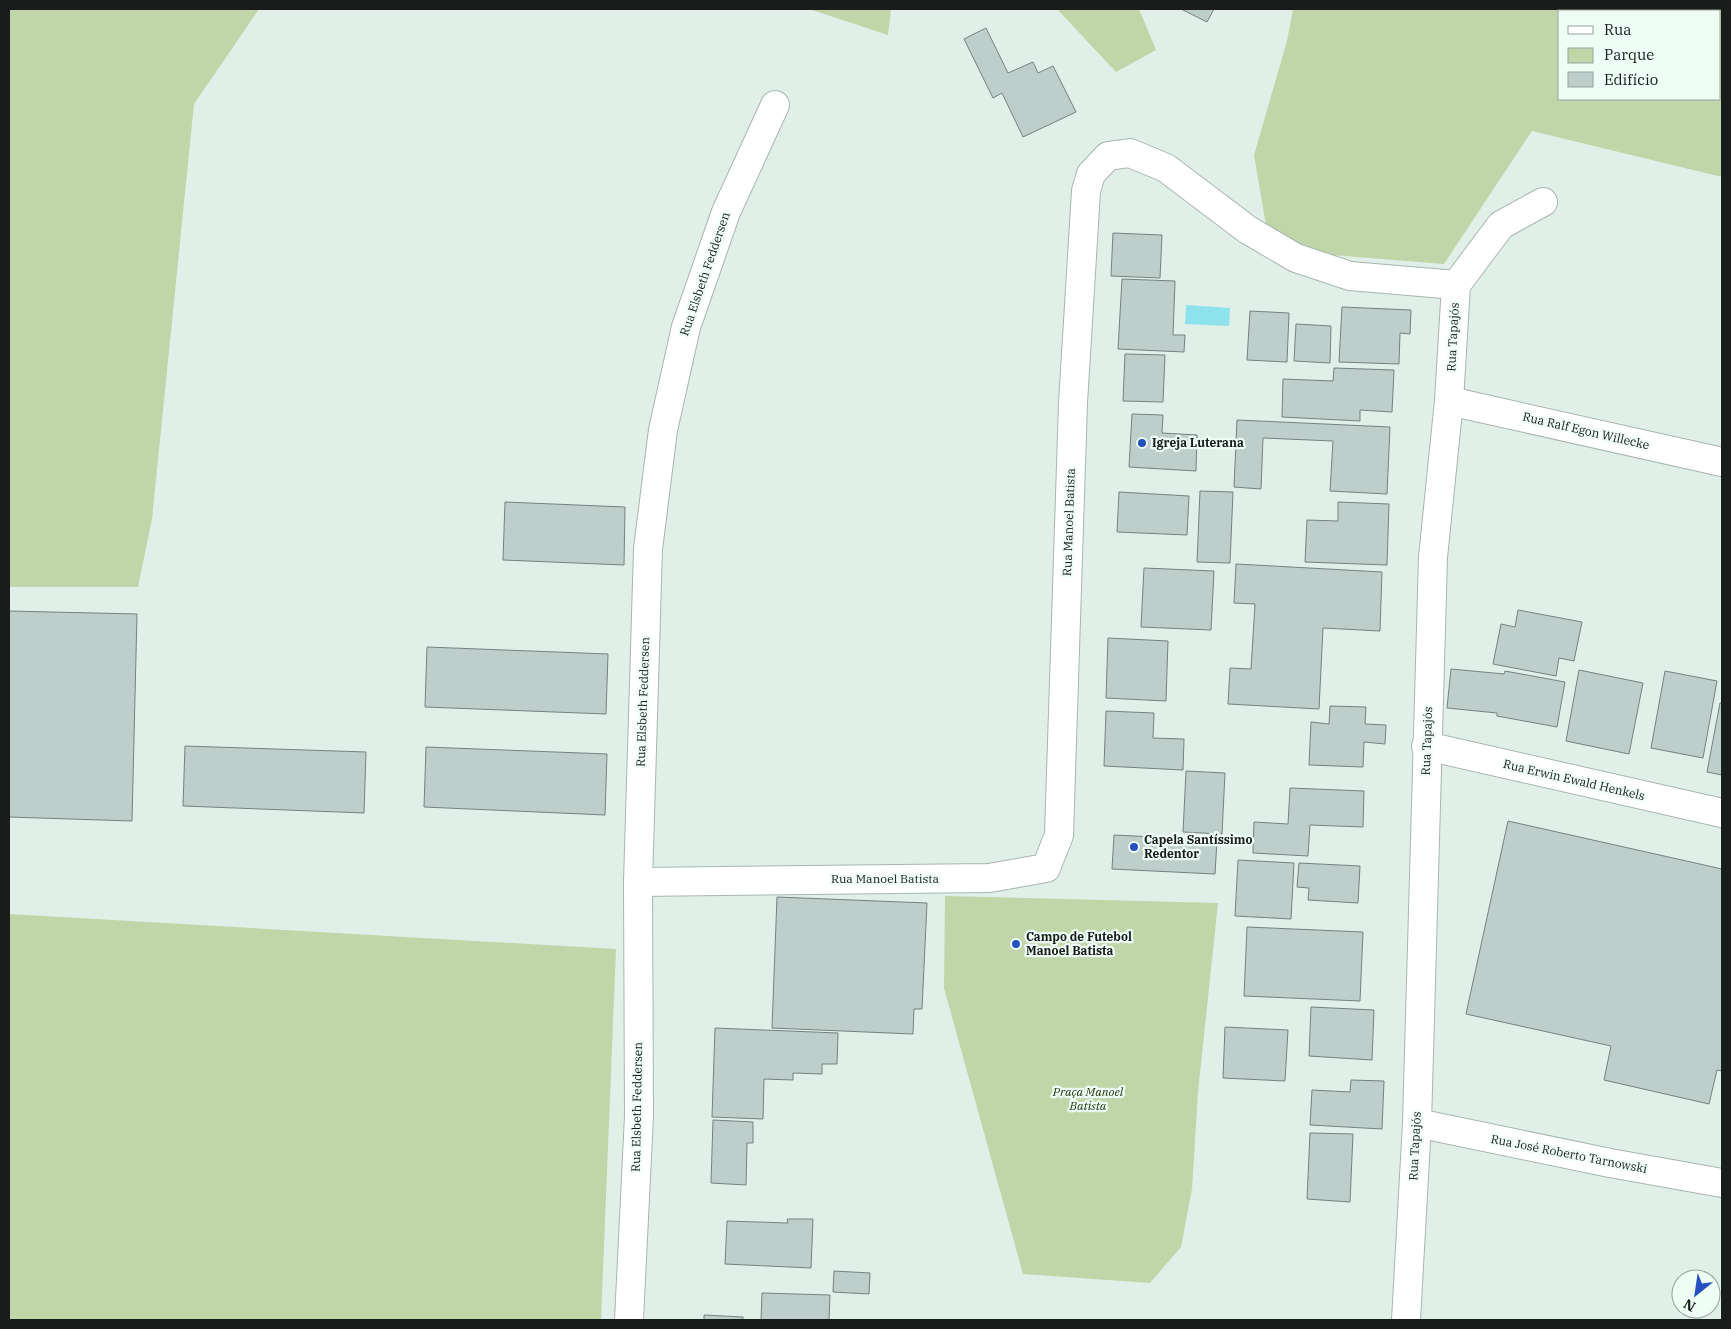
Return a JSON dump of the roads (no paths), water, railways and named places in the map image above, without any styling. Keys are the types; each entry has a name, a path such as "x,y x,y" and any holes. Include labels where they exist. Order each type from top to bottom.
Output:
{"street":[{"name":"Rua Elsbeth Feddersen","path":"629,1320 639,1116 638,882 648,549 662,430 689,318 726,212 774,105"},
{"name":"Rua Manoel Batista","path":"638,882 989,878 1046,868 1060,835 1073,403 1086,191 1091,174 1108,156 1130,153 1166,168 1248,230 1296,258 1350,276 1456,285"},
{"name":"Rua Tapajós","path":"1406,1320 1417,1123 1426,746 1433,557 1449,401 1456,285 1501,225 1543,202"},
{"name":"Rua Ralf Egon Willecke","path":"1449,401 1722,462"},
{"name":"Rua Erwin Ewald Henkels","path":"1426,746 1722,813"},
{"name":"Rua José Roberto Tarnowski","path":"1417,1123 1610,1163 1722,1183"}],"water":[{"path":"1186,305 1230,308 1229,326 1185,324"}],"place":[{"name":"Igreja Luterana","path":"1142,443"},
{"name":"Capela Santíssimo Redentor","path":"1134,847"},
{"name":"Campo de Futebol Manoel Batista","path":"1016,944"}],"park label":[{"name":"Praça Manoel Batista","path":"1088,1099"}]}
